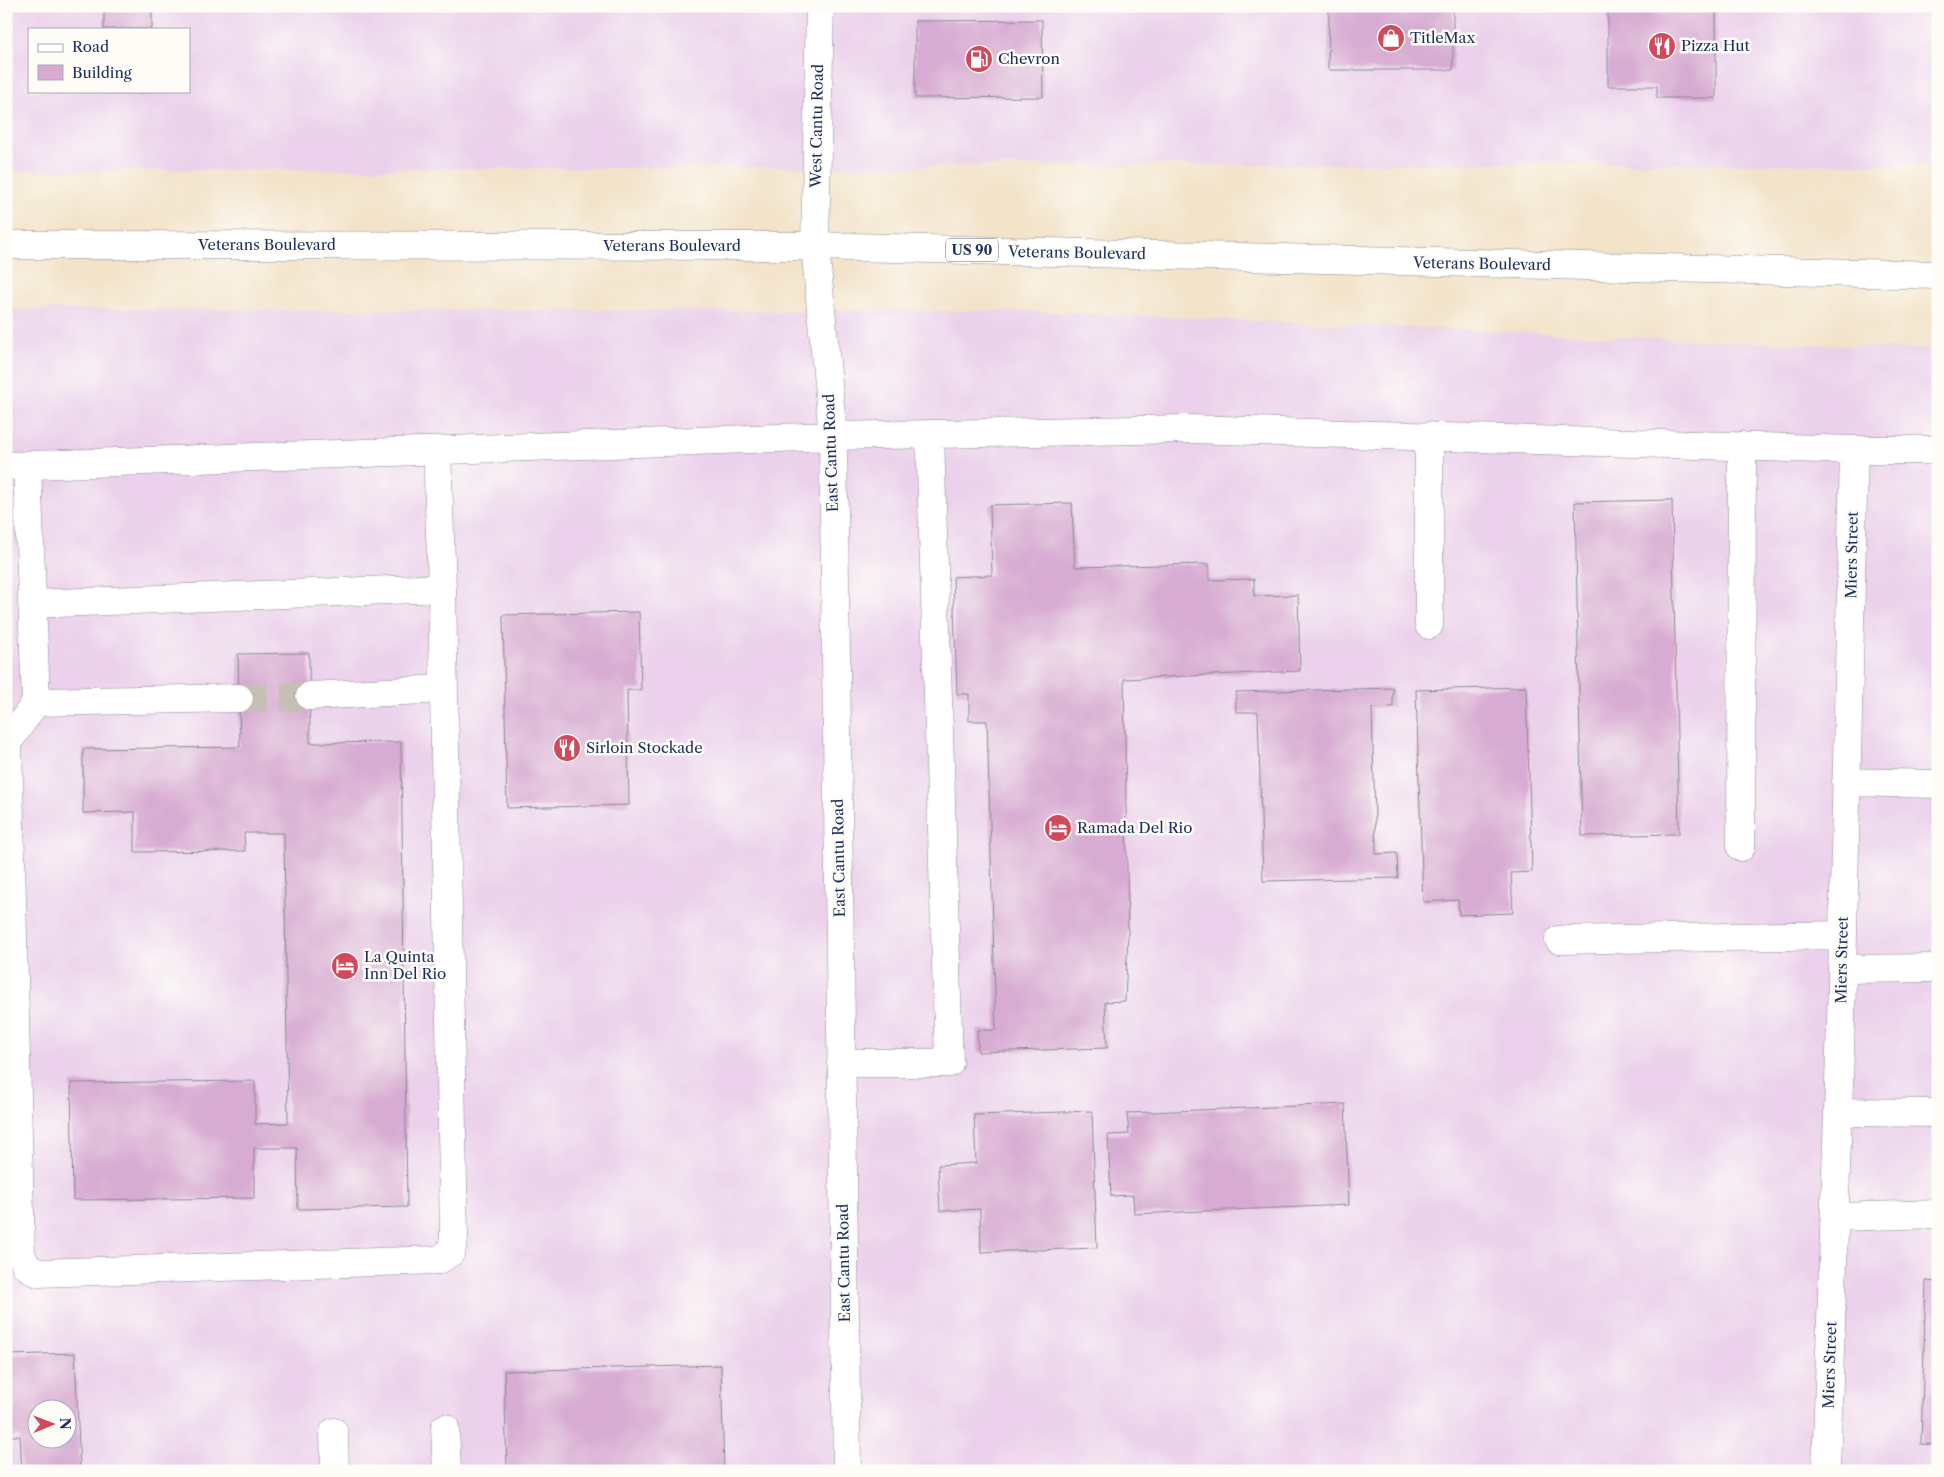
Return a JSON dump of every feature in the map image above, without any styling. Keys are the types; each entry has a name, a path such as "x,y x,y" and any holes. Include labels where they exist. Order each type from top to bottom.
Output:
{"street":[{"name":"West Cantu Road","path":"815,246 820,6"},
{"name":"Veterans Boulevard","path":"6,245 815,246 1938,275"},
{"name":"East Cantu Road","path":"815,246 833,436 847,1471"},
{"path":"437,450 442,588 454,1238 451,1252 439,1260 38,1273 26,1266 20,1254 8,742 36,702 32,604 16,466 437,450 833,436 1188,429 1854,450 1938,450"},
{"path":"841,1063 948,1063 930,434"},
{"path":"1429,436 1429,625"},
{"path":"1741,847 1742,446"},
{"name":"Miers Street","path":"1826,1471 1843,935 1854,450"},
{"path":"32,604 442,588"},
{"path":"310,696 444,689"},
{"path":"36,702 239,698"},
{"path":"1846,782 1938,784"},
{"path":"1559,940 1843,935"},
{"path":"1842,969 1938,968"},
{"path":"1838,1112 1938,1113"},
{"path":"1835,1217 1938,1214"},
{"path":"446,1428 447,1471"},
{"path":"334,1432 335,1471"}],"shaded area":[{"path":"6,6 1938,6 1938,165 1553,163 6,171"},
{"path":"6,309 1028,311 1938,350 1938,1471 6,1471"}],"building":[{"path":"104,6 152,6 152,28 104,28"},
{"name":"TitleMax","path":"1329,6 1453,6 1453,70 1328,70"},
{"name":"Pizza Hut","path":"1608,6 1716,6 1716,98 1657,98 1657,86 1608,86"},
{"name":"Chevron","path":"1042,20 1043,97 915,98 915,21"},
{"path":"105,92 144,92 144,93"},
{"path":"1672,500 1679,834 1582,836 1575,502"},
{"name":"Ramada Del Rio","path":"1072,503 1075,567 1209,564 1209,580 1254,579 1254,596 1298,595 1300,671 1124,679 1128,934 1125,1001 1105,1002 1107,1048 978,1052 977,1030 996,1030 987,721 969,721 969,694 957,694 953,577 992,575 990,505"},
{"name":"Sirloin Stockade","path":"639,612 641,690 627,690 629,805 507,808 503,615"},
{"name":"La Quinta Inn Del Rio","path":"309,653 310,743 401,742 407,1207 298,1209 297,1148 254,1148 254,1198 73,1200 71,1083 255,1081 255,1124 288,1123 284,833 244,833 245,851 135,852 135,812 83,813 83,749 240,747 238,654"},
{"path":"1526,687 1532,872 1511,873 1513,913 1459,915 1458,900 1423,902 1416,690"},
{"path":"1393,688 1393,707 1372,708 1376,854 1397,853 1398,878 1263,881 1258,712 1236,712 1236,692"},
{"path":"1345,1104 1349,1205 1134,1214 1133,1195 1111,1196 1108,1135 1129,1134 1127,1113"},
{"path":"1092,1111 1097,1248 981,1252 980,1209 940,1211 938,1165 976,1163 974,1115"},
{"path":"1926,1281 1938,1282 1938,1445 1921,1444"},
{"path":"75,1353 77,1400 28,1400 28,1450 78,1450 78,1424 80,1471 22,1471 20,1436 6,1436 8,1355"},
{"path":"721,1365 724,1471 507,1471 504,1371"}],"tunnel":[{"path":"239,698 310,696"}],"place":[{"name":"TitleMax","path":"1391,38"},
{"name":"Pizza Hut","path":"1662,46"},
{"name":"Chevron","path":"979,59"},
{"name":"Sirloin Stockade","path":"567,748"},
{"name":"Ramada Del Rio","path":"1058,828"},
{"name":"La Quinta Inn Del Rio","path":"345,966"}]}
